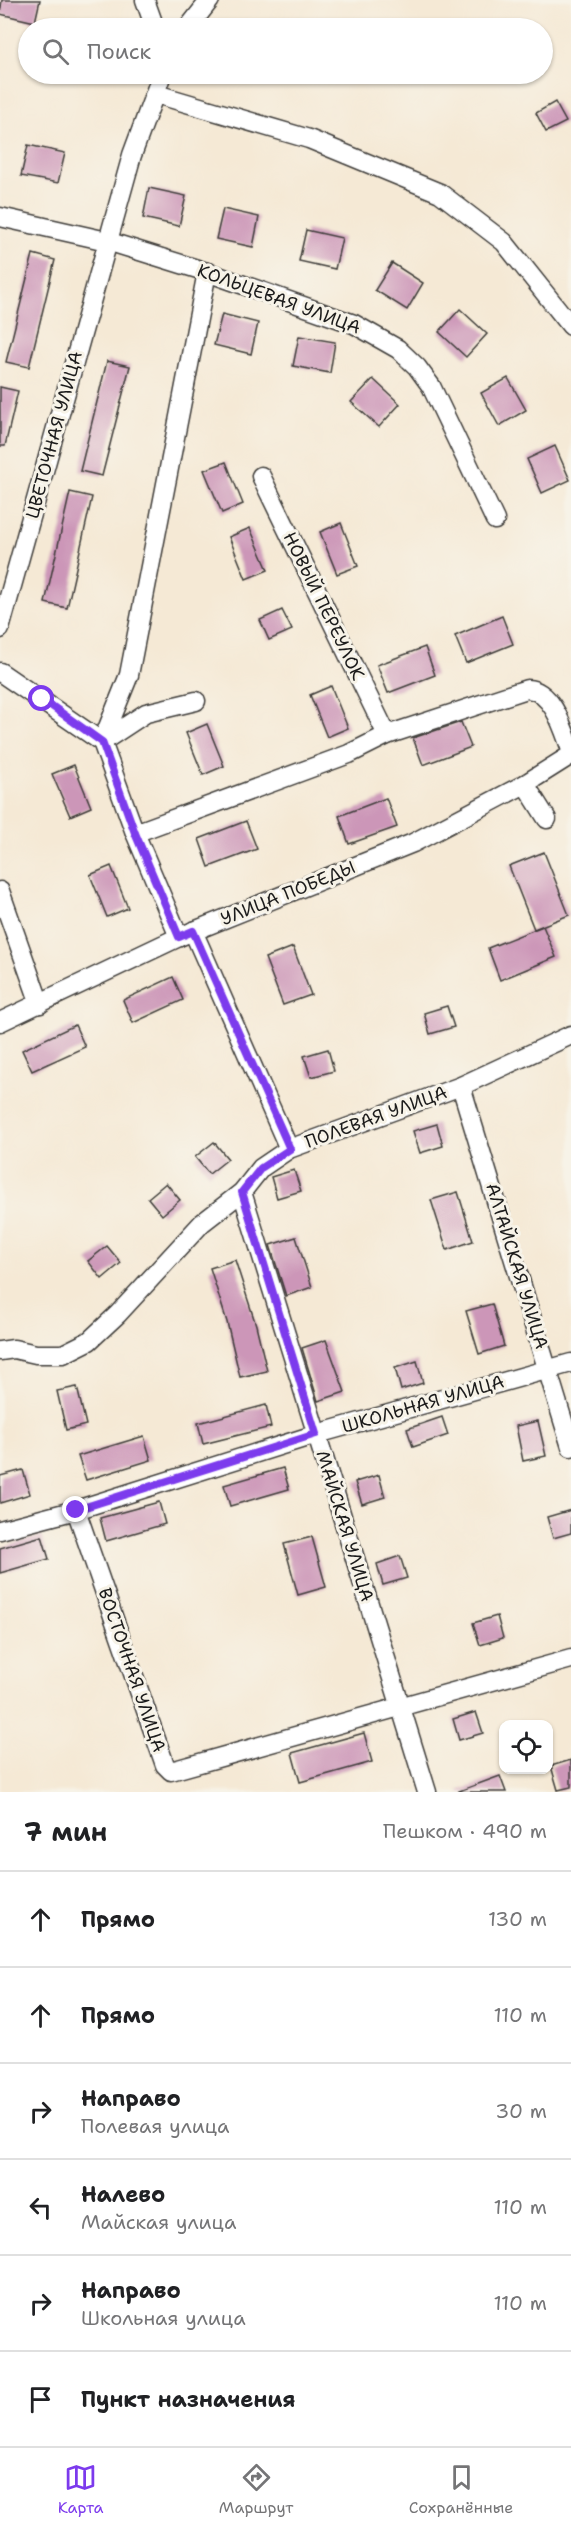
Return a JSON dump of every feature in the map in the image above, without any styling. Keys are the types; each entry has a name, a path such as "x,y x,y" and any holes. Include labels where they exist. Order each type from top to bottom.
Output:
{"street":[{"path":"144,0 151,18"},
{"path":"196,18 210,0"},
{"name":"ЦВЕТОЧНАЯ УЛИЦА","path":"0,629 107,241 142,124 159,84"},
{"path":"156,94 309,139 440,193 504,242 571,326"},
{"name":"КОЛЬЦЕВАЯ УЛИЦА","path":"0,216 107,241 207,272 354,324 398,349 417,367 431,386 495,520"},
{"path":"102,742 129,675 207,272"},
{"name":"НОВЫЙ ПЕРЕУЛОК","path":"261,476 387,735"},
{"path":"0,672 102,742 135,833 290,1149"},
{"path":"135,833 349,754 387,735 527,689 534,689 546,700 558,717 571,750"},
{"path":"102,742 146,713 196,701"},
{"name":"УЛИЦА ПОБЕДЫ","path":"0,1022 186,934 413,843 525,784 571,755"},
{"path":"525,784 547,819"},
{"path":"0,891 40,1004"},
{"name":"ПОЛЕВАЯ УЛИЦА","path":"0,1351 14,1349 36,1354 63,1354 89,1341 118,1314 201,1224 242,1192 261,1168 290,1149 461,1086 571,1035"},
{"name":"АЛТАЙСКАЯ УЛИЦА","path":"461,1086 571,1447"},
{"name":"МАЙСКАЯ УЛИЦА","path":"242,1192 427,1792"},
{"name":"ШКОЛЬНАЯ УЛИЦА","path":"0,1530 76,1510 316,1434 571,1363"},
{"name":"ВОСТОЧНАЯ УЛИЦА","path":"76,1510 168,1769 171,1771 402,1707"},
{"path":"402,1707 571,1659"}],"building":[{"path":"2,0 40,0 36,18 18,18 0,14"},
{"path":"555,102 566,122 546,132 536,113"},
{"path":"28,145 65,153 58,183 21,176"},
{"path":"149,188 186,196 179,226 143,218"},
{"path":"223,209 259,217 253,247 216,239"},
{"path":"306,230 342,238 335,269 299,261"},
{"path":"33,254 55,260 29,367 6,362"},
{"path":"392,263 423,283 407,310 375,290"},
{"path":"460,309 487,334 466,357 439,332"},
{"path":"222,314 258,323 251,354 214,345"},
{"path":"299,336 335,342 330,373 293,366"},
{"path":"107,361 130,366 102,476 80,471"},
{"path":"508,378 526,410 499,426 481,393"},
{"path":"373,379 400,404 379,427 351,402"},
{"path":"0,387 18,391 5,446 0,446"},
{"path":"555,446 570,480 542,493 527,459"},
{"path":"226,462 243,504 222,513 204,470"},
{"path":"70,492 92,497 67,608 45,603"},
{"path":"341,523 358,566 337,574 320,532"},
{"path":"250,528 268,570 246,579 229,537"},
{"path":"282,610 292,630 269,640 260,620"},
{"path":"502,616 513,644 466,663 455,636"},
{"path":"425,647 435,675 388,693 377,665"},
{"path":"331,686 348,728 327,737 310,695"},
{"path":"461,722 471,747 423,765 413,738"},
{"path":"207,724 224,766 203,775 186,733"},
{"path":"74,765 91,807 70,816 52,774"},
{"path":"386,798 397,827 349,844 339,816"},
{"path":"246,821 257,849 209,867 199,839"},
{"path":"544,852 569,915 534,929 509,866"},
{"path":"111,866 128,908 107,917 90,875"},
{"path":"543,926 556,957 500,980 488,948"},
{"path":"293,947 311,995 283,1005 265,958"},
{"path":"173,977 183,1000 133,1023 123,1000"},
{"path":"447,1006 454,1027 430,1034 424,1013"},
{"path":"75,1025 85,1047 32,1071 22,1050"},
{"path":"328,1049 334,1071 311,1077 304,1056"},
{"path":"437,1124 443,1146 420,1153 413,1131"},
{"path":"214,1142 228,1159 209,1174 195,1157"},
{"path":"294,1170 301,1191 277,1198 271,1177"},
{"path":"166,1183 180,1200 162,1215 148,1198"},
{"path":"458,1192 473,1241 447,1250 431,1200"},
{"path":"296,1237 312,1287 286,1296 270,1245"},
{"path":"107,1246 121,1263 102,1279 88,1261"},
{"path":"235,1260 256,1325 267,1371 240,1377 227,1322 210,1268"},
{"path":"492,1304 504,1346 479,1354 466,1311"},
{"path":"326,1340 345,1392 318,1401 302,1348"},
{"path":"417,1361 423,1383 401,1390 395,1368"},
{"path":"77,1387 86,1425 66,1430 57,1391"},
{"path":"266,1405 271,1427 203,1444 198,1423"},
{"path":"442,1417 448,1435 413,1447 407,1429"},
{"path":"538,1421 546,1456 523,1461 516,1426"},
{"path":"144,1436 151,1460 86,1480 78,1456"},
{"path":"283,1468 289,1489 230,1506 224,1485"},
{"path":"23,1470 30,1494 0,1503 0,1476"},
{"path":"379,1475 385,1497 362,1504 355,1482"},
{"path":"159,1502 165,1524 106,1541 100,1518"},
{"path":"571,1510 571,1533 553,1538 547,1517"},
{"path":"42,1536 49,1559 0,1573 0,1548"},
{"path":"312,1537 326,1587 298,1595 284,1544"},
{"path":"400,1556 407,1578 383,1585 377,1564"},
{"path":"497,1616 503,1638 480,1645 473,1623"},
{"path":"476,1712 483,1733 459,1740 453,1719"},
{"path":"364,1733 372,1762 300,1782 292,1753"},
{"path":"571,1760 571,1787 558,1790 553,1765"},
{"path":"500,1776 506,1792 459,1791"}],"route":[{"path":"42,699 102,742 135,833 179,937 193,931 290,1149 261,1168 242,1192 316,1434 76,1510"}]}
